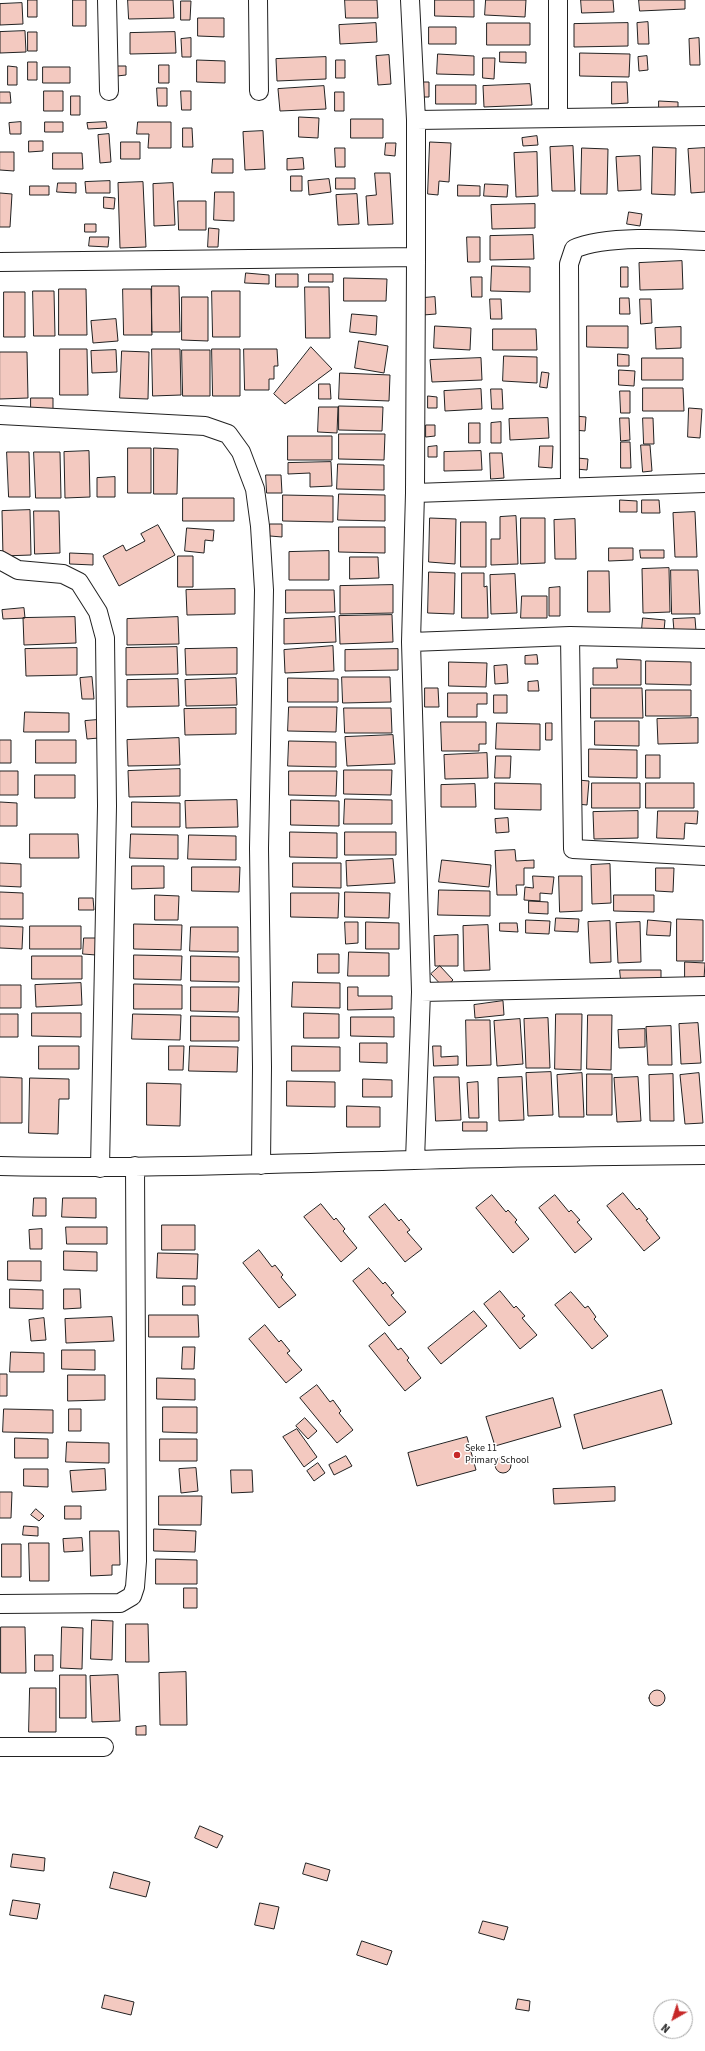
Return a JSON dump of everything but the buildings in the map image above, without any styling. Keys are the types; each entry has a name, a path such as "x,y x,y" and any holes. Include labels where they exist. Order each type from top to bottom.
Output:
{"street":[{"path":"108,0 109,91"},
{"path":"258,0 259,91"},
{"path":"410,0 416,120 415,493 411,642 422,992 415,1160"},
{"path":"558,0 558,117"},
{"path":"416,120 705,116"},
{"path":"570,487 569,264 574,249 586,243 663,238 705,241"},
{"path":"0,262 416,257"},
{"path":"0,415 205,426 228,434 241,452 256,489 264,590 259,848 262,1067 261,1165"},
{"path":"415,493 705,483"},
{"path":"0,560 18,570 63,574 79,582 98,612 105,638 107,806 100,1168"},
{"path":"411,642 570,636 705,638"},
{"path":"570,636 573,849 705,856"},
{"path":"422,992 705,986"},
{"path":"0,1166 100,1168 135,1166 261,1165 415,1160 705,1155"},
{"path":"0,1604 120,1603 132,1596 135,1586 137,1561 135,1166"},
{"path":"0,1748 104,1747"}],"place":[{"name":"Seke 11 Primary School","path":"457,1455"}]}
